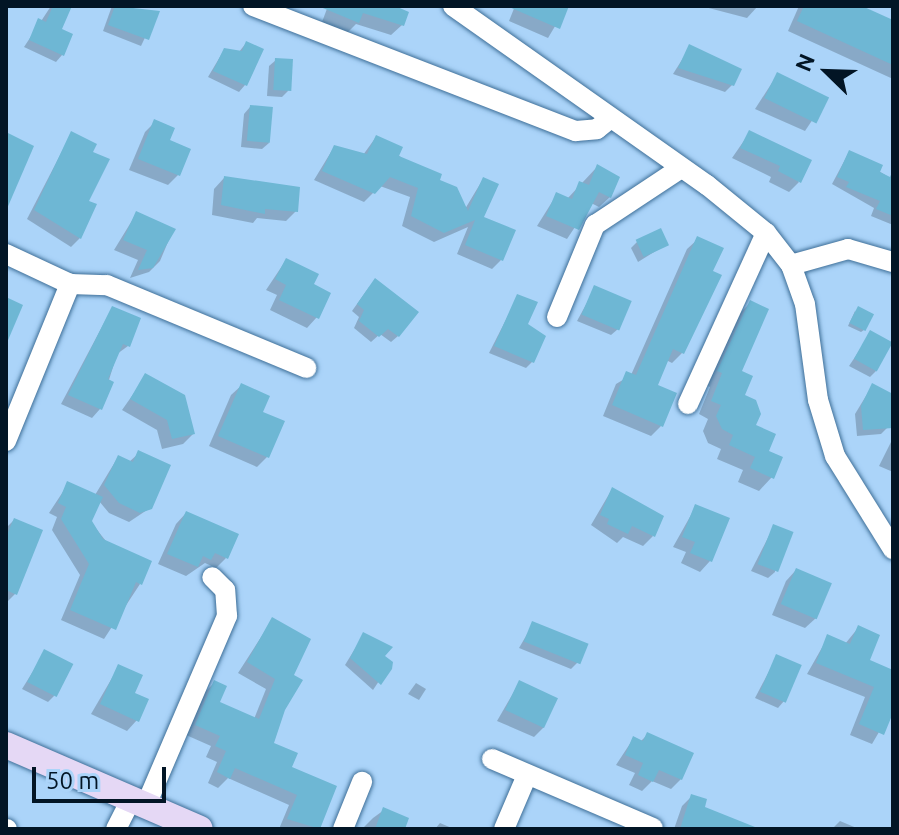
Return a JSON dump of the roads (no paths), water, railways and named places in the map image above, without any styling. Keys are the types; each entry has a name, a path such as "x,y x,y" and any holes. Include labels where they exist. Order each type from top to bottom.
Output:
{"main road":[{"path":"6,745 200,829"}],"street":[{"path":"253,6 576,131 597,129 608,120"},
{"path":"453,6 608,120 681,168 766,233 791,265 805,304 828,439 854,491 893,549"},
{"path":"557,317 595,225 681,168"},
{"path":"688,404 766,233"},
{"path":"791,265 848,249 893,262"},
{"path":"6,254 70,284 107,285 306,368"},
{"path":"6,441 70,284"},
{"path":"116,829 138,802 227,616 225,590 212,577"},
{"path":"492,759 653,828"},
{"path":"504,829 527,775"},
{"path":"343,829 362,782"}]}
